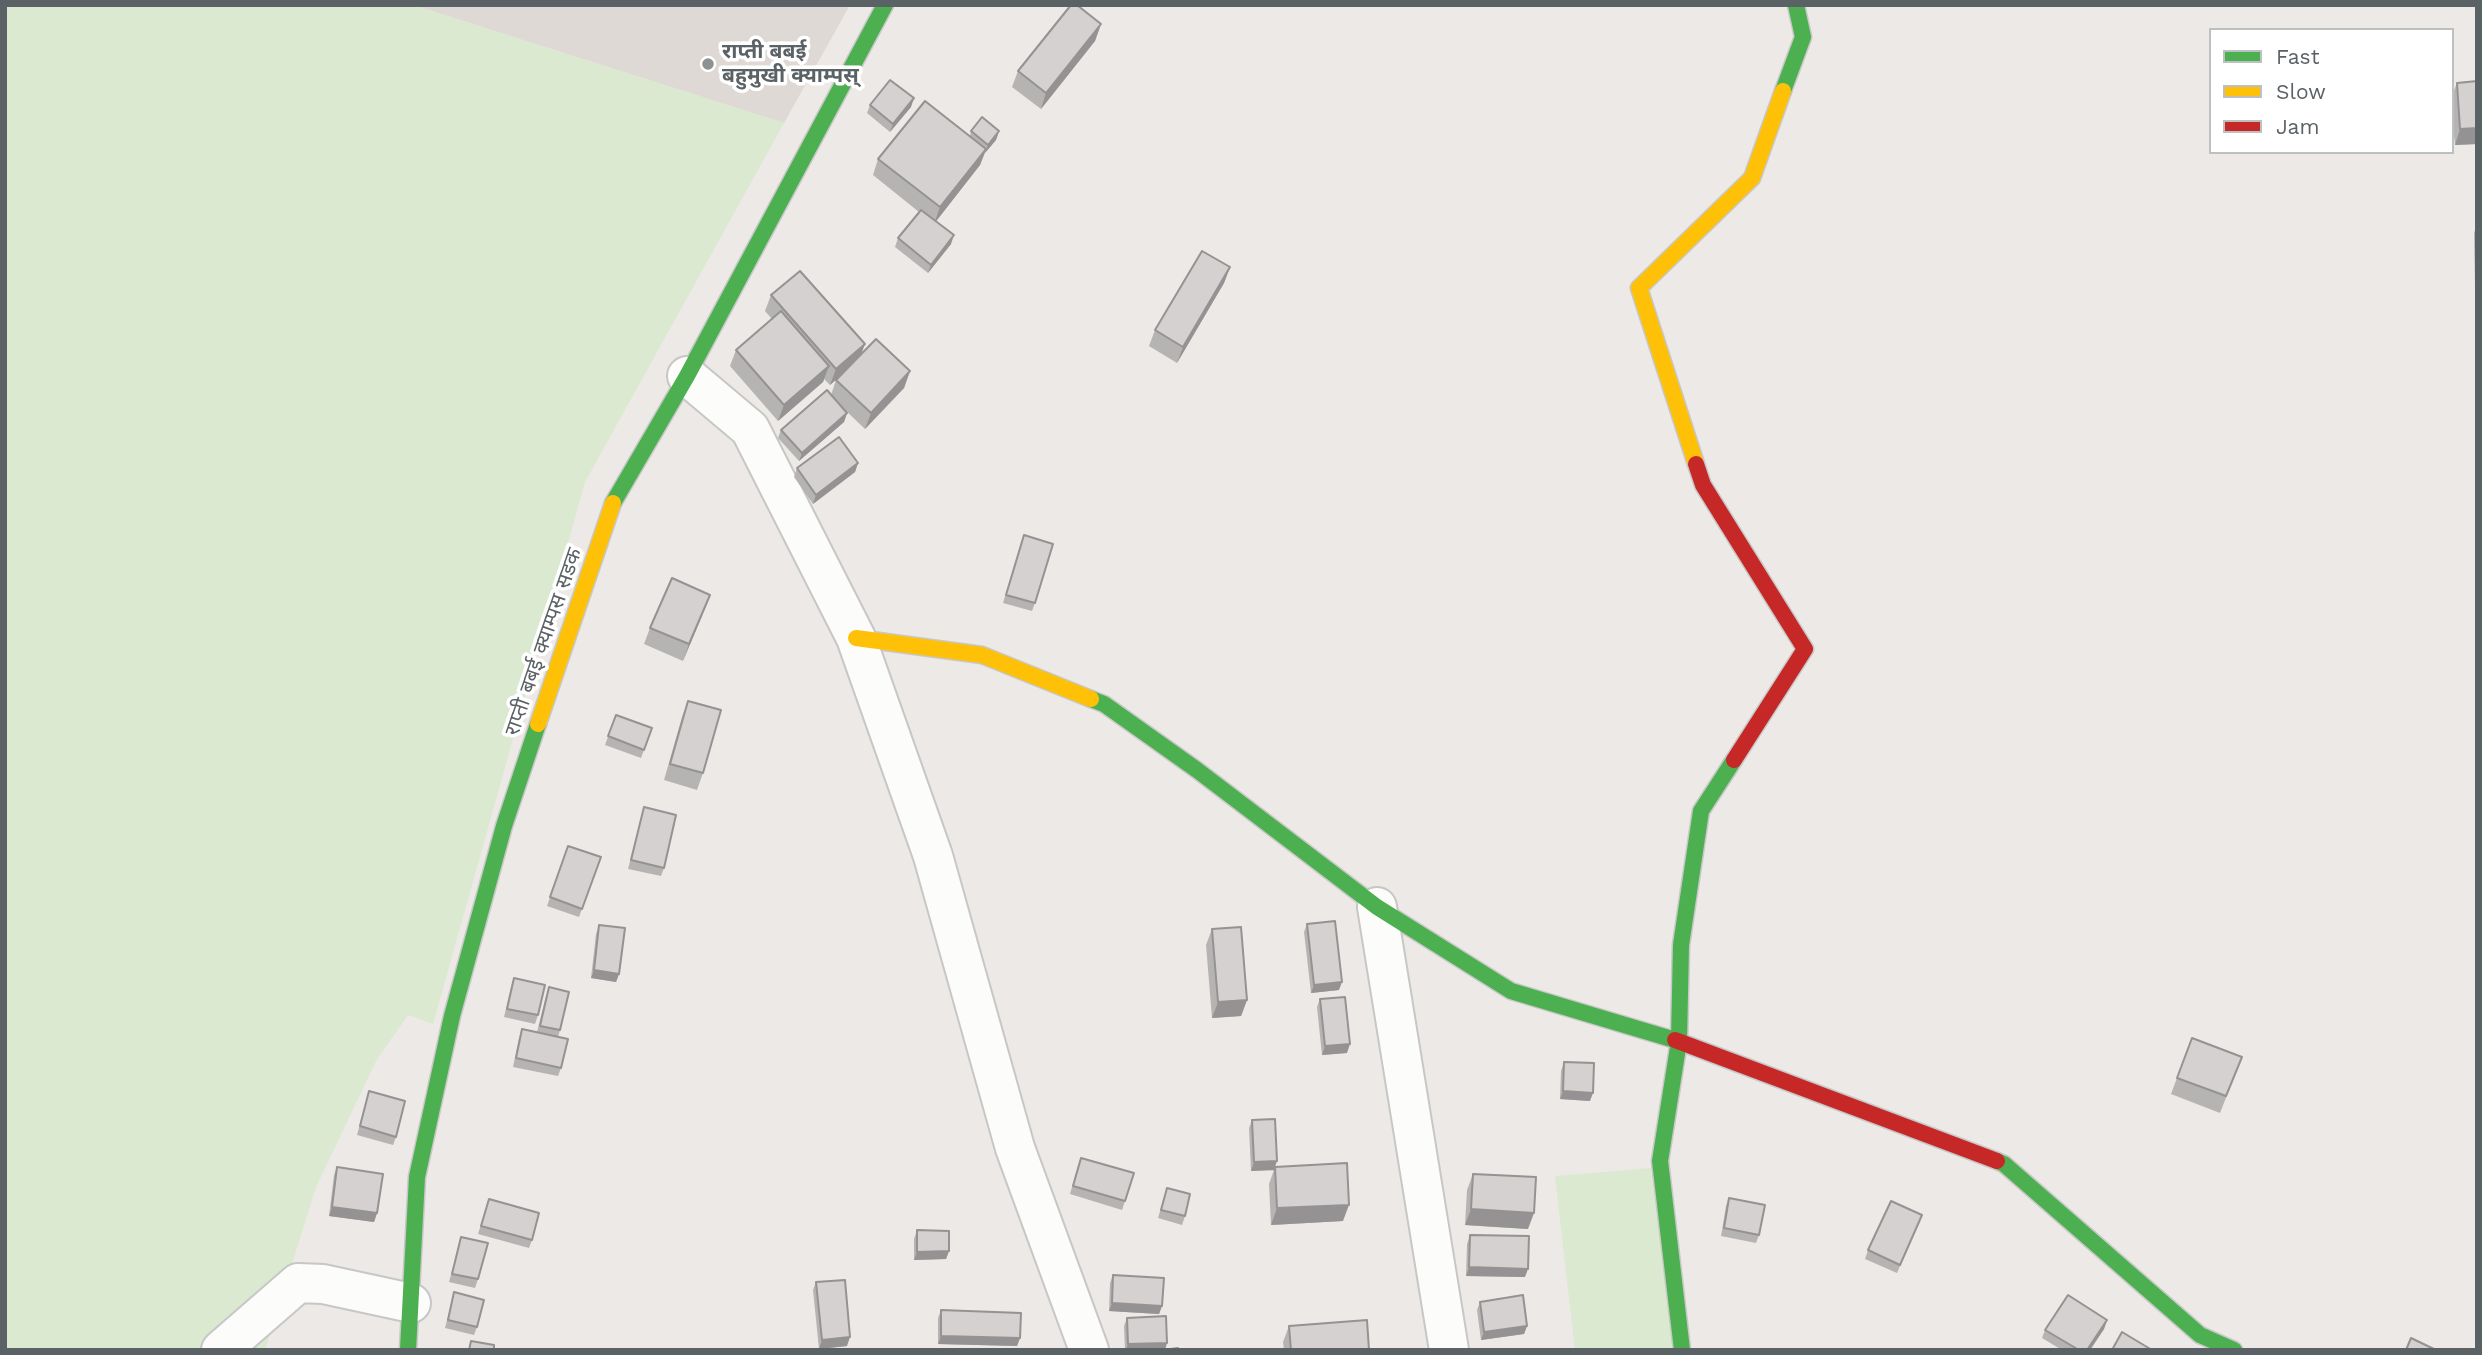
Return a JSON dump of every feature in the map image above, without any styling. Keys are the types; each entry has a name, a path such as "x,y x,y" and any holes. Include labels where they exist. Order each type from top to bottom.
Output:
{"street":[{"name":"राप्ती बबई क्याम्पस सडक","path":"408,1350 417,1177 452,1016 505,826 615,495 687,376 885,5"},
{"path":"1682,1350 1660,1161 1679,1041 1681,944 1700,811 1805,649 1703,485 1639,288 1752,178 1803,37 1796,5"},
{"path":"687,376 750,429 856,638 933,856 1015,1148 1089,1350"},
{"path":"856,638 982,655 1104,704 1197,770 1377,907 1511,991 1679,1041 2004,1164 2200,1335 2234,1350"},
{"path":"1377,907 1449,1350"},
{"path":"221,1350 298,1283 323,1284 411,1303"}],"shaded area":[{"name":"राप्ती बबई बहुमुखी क्याम्पस्","path":"413,5 850,5 784,123"}],"green space":[{"path":"5,5 413,5 784,123 585,482 433,1024 408,1015 377,1059 316,1187 265,1350 5,1350"},
{"path":"1651,1168 1673,1350 1575,1350 1555,1176"}],"building":[{"path":"1071,5 1077,5 1101,24 1046,93 1018,71"},
{"path":"890,80 914,98 893,124 870,105"},
{"path":"2477,81 2477,128 2460,129 2457,83"},
{"path":"925,101 986,149 940,207 878,159"},
{"path":"982,117 999,131 988,145 971,131"},
{"path":"921,210 954,235 931,265 898,238"},
{"path":"1202,251 1230,267 1183,347 1155,330"},
{"path":"800,271 865,344 836,369 771,295"},
{"path":"781,311 829,366 784,405 736,350"},
{"path":"876,339 910,371 871,413 836,380"},
{"path":"827,390 847,413 802,453 781,430"},
{"path":"839,437 858,463 816,495 797,468"},
{"path":"1024,535 1053,544 1035,603 1006,595"},
{"path":"672,578 710,595 689,644 650,628"},
{"path":"688,701 721,710 703,773 670,764"},
{"path":"616,715 652,728 644,750 608,736"},
{"path":"644,807 676,815 664,868 631,860"},
{"path":"568,846 601,857 582,909 550,897"},
{"path":"1335,921 1342,982 1314,985 1307,924"},
{"path":"599,925 625,928 619,974 594,970"},
{"path":"1241,927 1247,1000 1218,1002 1212,929"},
{"path":"514,978 545,985 538,1015 507,1009"},
{"path":"549,987 569,992 560,1030 540,1026"},
{"path":"1345,997 1350,1044 1325,1046 1320,999"},
{"path":"522,1029 568,1039 561,1068 516,1058"},
{"path":"2192,1038 2242,1057 2226,1096 2177,1078"},
{"path":"1564,1062 1594,1063 1593,1093 1563,1091"},
{"path":"369,1091 405,1101 396,1137 360,1126"},
{"path":"1275,1119 1277,1161 1254,1162 1252,1120"},
{"path":"1081,1158 1134,1173 1125,1201 1073,1186"},
{"path":"1347,1163 1349,1205 1277,1208 1275,1167"},
{"path":"337,1167 383,1174 377,1213 332,1207"},
{"path":"1473,1174 1536,1177 1534,1213 1471,1209"},
{"path":"1167,1188 1190,1194 1185,1216 1161,1210"},
{"path":"1729,1198 1765,1205 1759,1235 1724,1228"},
{"path":"489,1199 539,1213 532,1240 481,1226"},
{"path":"1891,1201 1922,1215 1900,1265 1868,1250"},
{"path":"917,1230 949,1231 949,1251 917,1252"},
{"path":"1470,1235 1529,1236 1528,1269 1469,1267"},
{"path":"461,1237 488,1243 478,1279 452,1274"},
{"path":"1113,1275 1164,1278 1162,1306 1112,1303"},
{"path":"845,1280 850,1337 822,1340 816,1282"},
{"path":"454,1292 484,1300 477,1327 448,1320"},
{"path":"1523,1295 1527,1326 1484,1332 1480,1302"},
{"path":"2068,1295 2107,1320 2087,1350 2079,1350 2045,1330"},
{"path":"941,1310 1021,1313 1020,1338 941,1336"},
{"path":"1166,1316 1167,1343 1128,1344 1127,1318"},
{"path":"1367,1320 1369,1350 1291,1350 1289,1326"},
{"path":"2122,1332 2152,1350 2112,1350"},
{"path":"2411,1338 2436,1350 2406,1350"},
{"path":"471,1341 494,1345 494,1350 469,1350"}],"traffic: fast":[{"path":"613,503 687,376 885,5"},
{"path":"1783,91 1803,37 1796,5"},
{"path":"1091,699 1104,704 1197,770 1377,907 1511,991 1675,1040"},
{"path":"408,1350 417,1177 452,1016 504,826 538,724"},
{"path":"1682,1350 1660,1161 1679,1041 1681,945 1701,811 1734,760"},
{"path":"1997,1161 2004,1164 2200,1335 2234,1350"}],"traffic: slow":[{"path":"1696,464 1639,288 1752,178 1783,91"},
{"path":"538,724 613,503"},
{"path":"856,638 982,655 1091,699"}],"traffic: jam":[{"path":"1696,464 1703,485 1805,649 1734,760"},
{"path":"1675,1040 1997,1161"}],"place":[{"name":"राप्ती बबई बहुमुखी क्याम्पस्","path":"708,64"}]}
